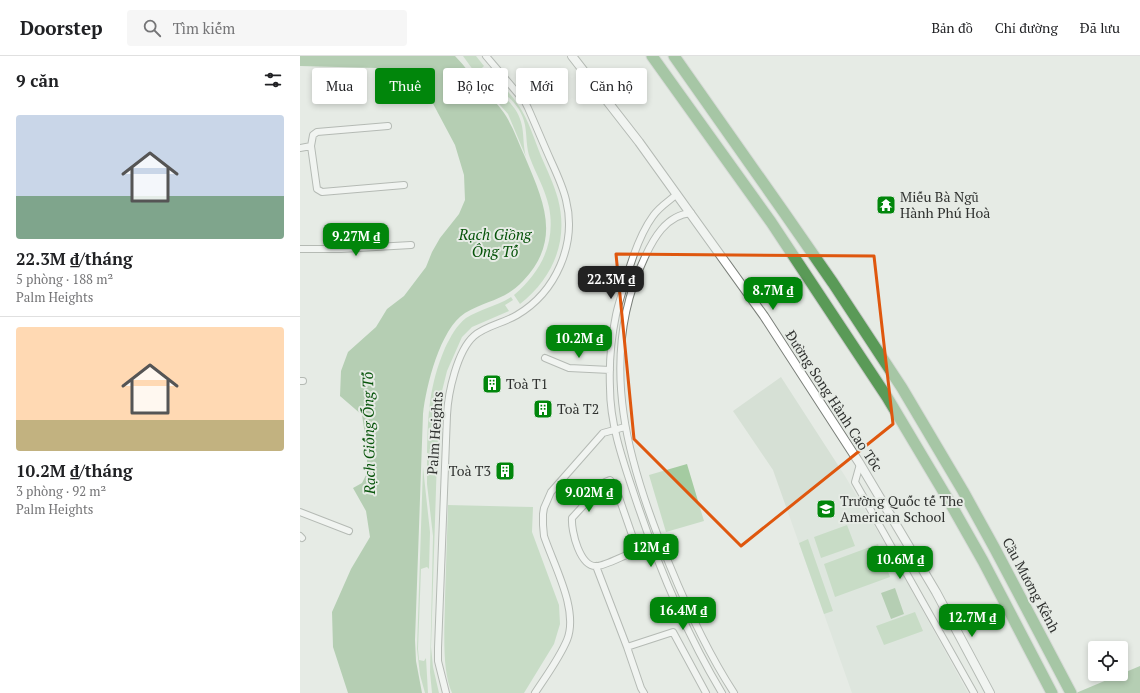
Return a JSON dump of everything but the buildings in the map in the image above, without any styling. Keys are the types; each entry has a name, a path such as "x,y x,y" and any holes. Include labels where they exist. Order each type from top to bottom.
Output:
{"highway":[{"path":"652,56 729,161 819,292 887,397 949,501 1052,693"},
{"name":"Cầu Mương Kênh","path":"674,56 833,283 902,388 963,491 1071,693"}],"main road":[{"name":"Đường Song Hành Cao Tốc","path":"572,56 639,142 764,316 860,464 936,592 990,693"}],"street":[{"name":"Palm Heights","path":"446,693 438,661 438,648 446,415 450,386 464,349 473,336 483,330 510,319 521,312 545,290 558,272 563,260 567,246 568,231 568,208 563,189 528,108 525,102 486,56"},
{"path":"388,126 317,132 313,135 310,146 317,189 322,192 404,185"},
{"path":"300,148 310,146"},
{"path":"677,194 664,204 653,216 639,243 628,272 616,316 610,352 610,389 615,429 623,461 650,541 679,613 704,664 722,693"},
{"path":"691,213 682,214 674,218 654,238 639,269 627,310 621,342 620,375 625,427 648,511 662,547 703,640 734,693"},
{"path":"300,249 341,249 411,245"},
{"path":"545,358 569,368 610,370"},
{"path":"535,693 565,644 569,632 570,620 567,601 544,536 544,508 551,492 603,433 625,427"},
{"path":"860,464 855,482 974,693"},
{"path":"639,555 615,486 610,480 605,482 572,518 571,526 582,558 587,564 596,566 629,554 639,555 662,547"},
{"path":"300,512 349,531"},
{"path":"629,554 636,546 659,538"},
{"path":"596,566 644,693"},
{"path":"627,647 673,632 706,693"}],"highlighted area":[{"path":"616,254 874,256 893,424 741,546 634,439"}],"shaded area":[{"path":"463,56 476,56 484,66 482,68 472,68"},
{"path":"508,92 522,111 528,124 558,199 561,215 560,244 556,258 541,283 532,294 520,304 514,295 524,286 539,267 548,245 551,220 549,207 543,188 529,154 525,125 522,116 508,97"},
{"path":"508,101 515,109 522,126 526,157 508,114 499,104 508,104"},
{"path":"511,297 513,300 505,305 509,311 472,327 462,337 447,371 442,391 438,445 431,444 430,454 427,453 430,400 440,362 449,339 462,321 466,318"},
{"name":"Trường Quốc tế The American School","path":"781,377 845,476 897,564 968,693 852,693 773,470 733,411"},
{"path":"427,457 437,458 431,647 433,667 439,693 432,693 430,672 433,536 427,484"},
{"path":"687,464 704,521 666,532 649,475"},
{"path":"423,467 430,532 429,569 427,567 421,569 418,649 419,660 424,661 426,658 428,693 425,693 420,675 417,649"},
{"path":"448,505 533,507 532,532 559,605 560,624 554,644 524,693 452,693 446,672 444,646"},
{"path":"847,525 855,546 821,558 814,537"},
{"path":"808,539 833,611 824,614 799,543"},
{"path":"878,544 890,577 835,597 824,564"},
{"path":"915,612 923,631 884,645 876,626"}],"water":[{"name":"Rạch Giồng Ông Tố","path":"300,56 455,56 465,68 443,68 443,104 498,105 514,131 532,174 543,205 546,220 546,236 542,251 535,266 523,281 509,293 465,313 456,321 448,332 436,359 427,389 423,414 415,640 416,661 422,693 348,693 333,647 332,612 351,569 370,537 366,511 353,488 362,483 367,473 367,448 362,415 340,396 341,371 348,352 376,327 387,309 404,296 426,267 440,238 459,214 465,200 464,175 455,145 433,104 435,104 435,68 300,66"},
{"path":"895,588 904,614 891,619 881,593"},
{"path":"1140,666 1140,693 1076,693 1104,681 1128,681 1128,671"}],"place":[{"name":"Miếu Bà Ngũ Hành Phú Hoà","path":"886,205"},
{"name":"Toà T1","path":"492,384"},
{"name":"Toà T2","path":"543,409"},
{"name":"Toà T3","path":"505,471"},
{"name":"Trường Quốc tế The American School","path":"826,509"}],"water label":[{"name":"Rạch Giống Ống Tố","path":"369,433"}]}
